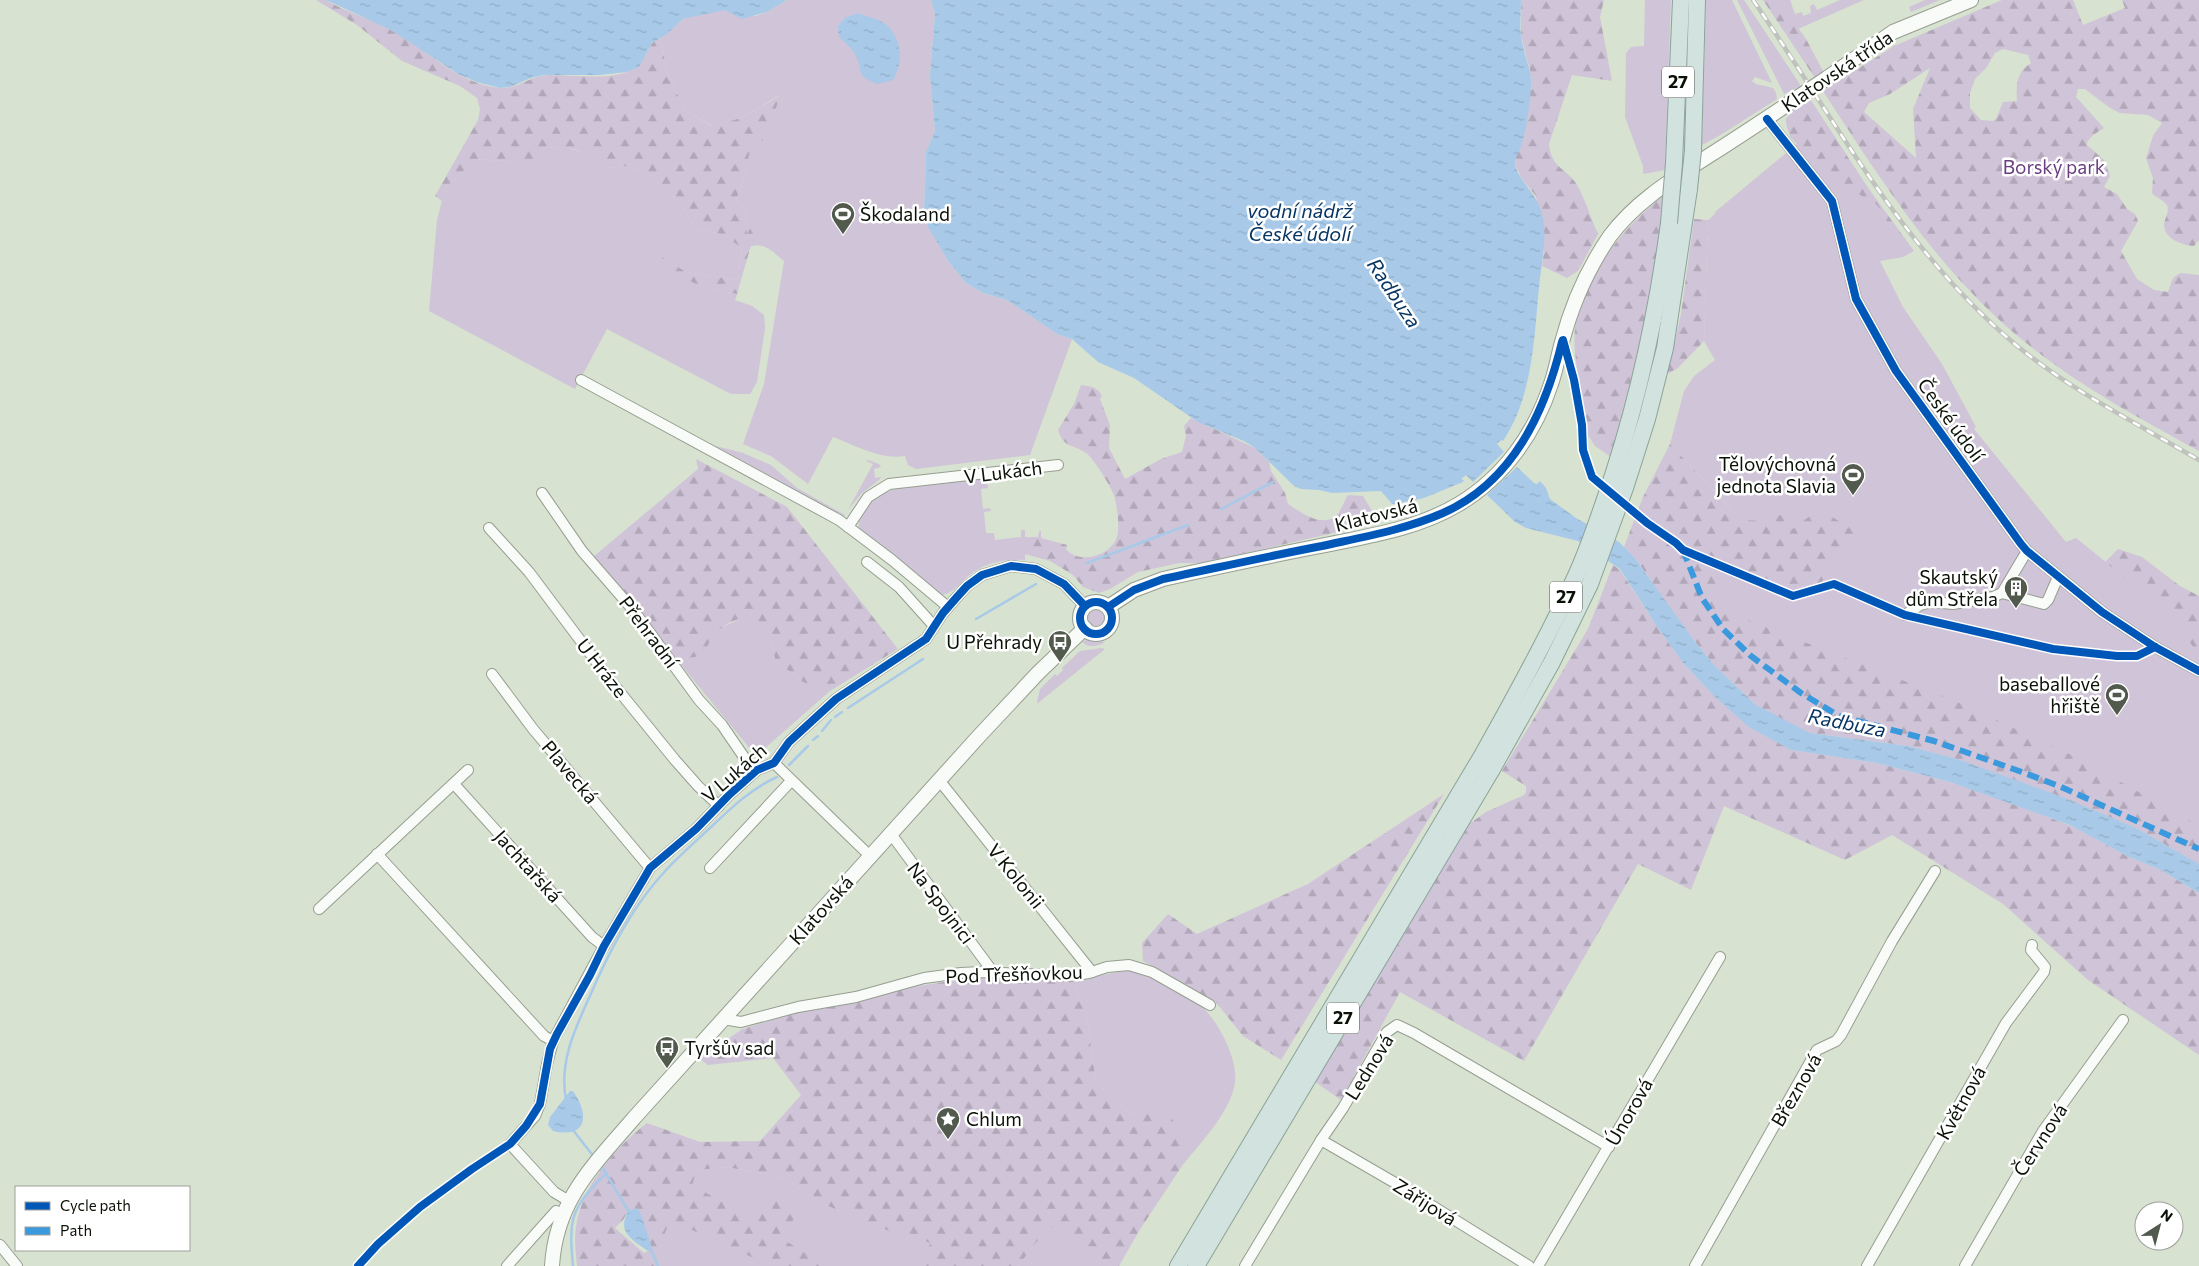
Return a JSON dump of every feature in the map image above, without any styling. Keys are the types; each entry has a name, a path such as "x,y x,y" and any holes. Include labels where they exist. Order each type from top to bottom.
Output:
{"highway":[{"name":"27","path":"1178,1266 1515,698 1575,579 1619,458 1643,371 1660,286 1669,223 1674,164 1681,0"},
{"name":"27","path":"1196,1266 1491,771 1552,662 1590,584 1625,488 1647,419 1666,348 1693,150 1697,0"}],"main road":[{"name":"Klatovská třída","path":"1636,207 1658,188 1767,119 1893,32 1971,0"},
{"name":"Klatovská","path":"1108,607 1134,590 1163,579 1368,537 1405,527 1445,512 1479,490 1510,460 1533,426 1551,383 1563,340 1584,281 1612,234 1636,207"},
{"path":"1096,602 1108,607 1112,618 1107,630 1097,633 1085,628 1080,617 1085,606 1096,602"},
{"name":"Klatovská","path":"552,1266 557,1231 569,1201 598,1160 939,780 1032,679 1085,628"}],"street":[{"name":"České údolí","path":"1767,119 1832,201 1856,300 1896,371 2027,551 2102,612 2199,672"},
{"path":"581,380 848,527 892,560 948,607"},
{"name":"V Lukách","path":"848,527 868,497 889,484 1058,465"},
{"name":"Přehradní","path":"542,493 582,551 634,611 699,700 722,725 746,760 757,770"},
{"name":"U Hráze","path":"489,528 529,572 610,680 676,760 698,786 719,806"},
{"path":"1905,615 1920,605 1931,602 1953,604 1993,597 2002,593 2027,551"},
{"path":"867,562 899,587 934,626"},
{"name":"V Lukách","path":"569,1201 554,1192 510,1144 534,1116 540,1104 553,1041 604,946 650,868 696,830 757,770 774,763 789,742 836,699 926,639 948,607 978,578 997,569 1016,566 1036,569 1064,584 1085,606"},
{"path":"2002,593 2044,604 2048,600 2058,577"},
{"name":"Plavecká","path":"492,674 533,729 650,868"},
{"name":"V Lukách","path":"774,763 870,856"},
{"path":"318,908 468,770"},
{"name":"V Kolonii","path":"939,780 1092,972"},
{"path":"710,868 791,781"},
{"name":"Jachtařská","path":"454,784 592,937 604,946"},
{"name":"Na Spojnici","path":"890,834 993,972"},
{"path":"377,854 544,1036 553,1041"},
{"name":"Březnová","path":"1695,1266 1817,1050 1836,1041 1841,1036 1892,941 1935,870"},
{"name":"Květnová","path":"1868,1266 2006,1023 2044,972 2045,967 2031,950 2032,944"},
{"name":"Únorová","path":"1538,1266 1720,957"},
{"name":"Pod Třešňovkou","path":"723,1019 741,1022 798,1007 856,997 924,978 961,973 993,972 1069,976 1107,967 1129,965 1152,972 1210,1005"},
{"name":"Červnová","path":"1965,1266 2043,1131 2123,1020"},
{"name":"Lednová","path":"1245,1266 1321,1140 1343,1108 1387,1032 1398,1025 1608,1147"},
{"name":"Zářijová","path":"1321,1140 1397,1184 1529,1266"},
{"path":"507,1266 556,1211"},
{"path":"0,1245 17,1266"}],"green space":[{"path":"316,0 326,0 383,26 405,38 443,65 470,80 485,85 507,88 544,75 604,76 625,73 637,67 651,45 659,37 666,69 685,111 712,126 741,118 781,95 763,140 751,147 741,188 736,199 745,211 747,234 761,210 737,294 702,287 656,264 654,252 686,272 738,280 742,248 722,234 696,229 679,201 647,174 625,166 609,168 578,150 570,148 542,148 532,161 515,162 476,159 445,189 442,201 435,196 478,120 480,109 477,98 460,86 402,61 357,25"},
{"name":"Škodaland","path":"787,0 931,0 935,14 930,75 935,131 926,152 924,213 949,262 966,283 983,293 1007,300 1057,334 1072,339 1030,455 916,469 908,465 905,456 896,457 878,454 833,437 808,484 771,456 743,444 764,384 784,261 765,247 749,247 760,213 747,235 745,211 736,199 741,188 751,146 780,95 741,118 713,126 685,111 666,69 659,37 667,34 683,19 725,9 756,16"},
{"path":"1521,0 1604,0 1600,17 1612,81 1572,75 1549,144 1552,158 1578,187 1598,234 1578,271 1567,278 1542,266 1544,252 1536,196 1522,179 1515,164 1516,155 1521,145 1531,87 1530,70 1521,36"},
{"path":"1645,0 1671,0 1665,170 1643,174 1643,166 1625,117 1626,53 1631,47 1644,46"},
{"path":"1706,0 1732,0 1772,83 1755,77 1752,81 1756,84 1773,88 1777,99 1702,145"},
{"path":"1737,0 1744,0 1801,86 1784,94"},
{"path":"1763,0 1778,0 1806,39 1824,73 1815,78"},
{"path":"1778,0 1790,0 1795,14 1802,12 1803,16 1811,13 1810,6 1814,4 1817,10 1840,0 1864,0 1798,29"},
{"path":"1925,0 1940,0 1911,12 1909,7"},
{"name":"Borský park","path":"2002,0 2073,0 2083,25 2125,8 2122,0 2199,0 2199,240 2194,246 2179,243 2170,238 2164,225 2168,210 2167,205 2152,193 2153,178 2146,158 2153,136 2162,123 2148,115 2120,113 2110,108 2085,89 2078,89 2076,97 2104,128 2093,135 2087,142 2087,145 2104,160 2110,176 2104,187 2117,194 2127,209 2135,214 2138,221 2121,251 2137,279 2154,290 2168,292 2173,278 2177,275 2181,273 2199,275 2199,451 2136,416 2054,365 2003,323 1972,294 1918,230 1869,161 1823,91 1894,46","holes":["2003,49 2028,55 2031,63 2022,71 2018,79 2017,101 2003,102 1996,119 1993,121 1981,120 1970,108 1970,93 1975,79 1986,68 1995,53","1930,68 1913,109 1916,158 1864,112 1869,103 1890,94"]},
{"path":"1810,99 1868,188 1914,251 1903,257 1880,261 1903,307 1942,364 1976,427 1974,429 2066,542 2076,538 2172,615 2199,614 2199,864 2136,828 1957,759 1908,746 1693,639 1653,584 1731,509 1670,444 1684,391 1694,376 1715,360 1704,341 1708,220 1715,212 1797,144 1790,137 1786,119 1794,110"},
{"path":"1810,99 1868,188 1908,243 1896,237 1882,211 1872,201 1845,187 1828,174 1808,157 1792,137 1787,128 1786,119 1794,110"},
{"path":"564,147 595,155 609,168 625,166 647,174 679,201 696,229 722,234 742,248 738,280 686,272 654,253 702,287 737,294 735,300 752,306 764,315 765,328 757,382 750,394 731,394 607,329 575,389 429,311 437,220 445,189 476,159 515,162 542,148"},
{"path":"1663,196 1660,229 1644,328 1629,393 1611,457 1595,446 1588,435 1575,353 1575,325 1595,274 1614,245 1649,207"},
{"path":"1694,219 1708,220 1704,341 1678,368 1667,374 1681,314"},
{"path":"1081,385 1096,389 1102,396 1100,399 1110,425 1109,448 1125,479 1161,459 1182,452 1186,436 1184,426 1191,418 1255,448 1269,462 1271,471 1285,493 1288,504 1311,518 1324,520 1336,516 1348,495 1363,496 1372,511 1358,526 1342,531 1203,563 1179,563 1138,572 1110,589 1099,593 1083,587 1073,575 1050,561 1025,554 1025,537 1038,537 1039,531 1041,531 1041,538 1067,545 1066,549 1079,557 1094,556 1102,553 1114,544 1117,537 1117,510 1114,495 1089,456 1082,450 1066,443 1058,430 1074,404"},
{"path":"1670,444 1741,520 1766,521 1783,514 1793,529 1819,509 1857,532 1814,593 1717,566 1717,608 1953,700 2078,758 2199,826 2199,864 2136,828 2069,800 1957,759 1908,746 1810,733 1783,721 1756,705 1714,665 1634,557 1624,547 1643,497"},
{"path":"716,446 743,453 771,465 797,488 845,515 842,517 719,450"},
{"path":"696,459 787,507 898,649 830,691 803,682 775,660 772,641 740,619 728,623 718,630 706,651 695,657 677,660 593,557 698,469"},
{"path":"866,461 879,464 881,467 874,469 875,478 881,477 861,494 848,510 873,464"},
{"path":"967,479 983,479 987,482 988,488 981,489 983,509 990,508 991,511 984,512 986,533 994,533 995,540 1021,537 1021,530 1025,530 1025,560 1001,561 986,565 966,578 949,593 941,595 859,529 860,515 866,505 875,497 888,491"},
{"path":"2118,549 2142,557 2180,586 2199,596 2199,656 2172,615 2105,562"},
{"path":"1613,565 1620,570 1684,664 1715,697 1791,750 1877,763 1950,782 2000,799 2074,827 2129,857 2159,869 2199,893 2199,1055 2088,980 2003,904 1892,835 1845,860 1724,806 1691,890 1638,864 1524,1061 1400,992 1341,1100 1314,1081 1469,824 1486,812 1524,795 1526,792 1526,786 1502,771 1588,629"},
{"path":"1093,610 1099,610 1104,615 1102,624 1093,626 1088,621 1088,615"},
{"path":"740,619 772,641 775,660 803,682 830,691 756,756 677,660 695,657 720,628"},
{"path":"1091,638 1105,642 1093,646 1082,642"},
{"path":"1105,649 1037,702 1040,689 1055,674 1057,676 1063,670 1062,668 1080,651"},
{"path":"1444,794 1281,1060 1243,1036 1215,1001 1143,961 1142,943 1168,914 1197,934 1308,884"},
{"path":"1127,970 1142,971 1153,976 1197,1002 1215,1022 1226,1042 1234,1063 1235,1082 1228,1105 1214,1127 1182,1166 1188,1140 1168,1115 1128,1112 1096,1083 1087,1018 1074,981"},
{"path":"983,976 1074,981 1087,1018 1096,1083 1128,1112 1168,1114 1189,1140 1182,1166 1139,1231 1119,1266 1111,1266 1049,1226 1018,1266 916,1266 931,1243 892,1232 823,1204 784,1178 727,1167 697,1170 692,1185 756,1221 769,1194 798,1213 781,1238 826,1266 771,1266 670,1220 659,1248 653,1248 661,1266 577,1266 575,1232 579,1211 585,1197 593,1182 612,1156 647,1123 700,1142 760,1141 801,1095 773,1058 708,1065 700,1059 742,1029 823,1005 905,988","holes":["637,1209 641,1214 648,1251 644,1253 615,1228 628,1211"]},
{"path":"727,1167 784,1178 823,1204 868,1222 923,1234 1004,1266 661,1266 652,1248 697,1170"},
{"path":"1049,1226 1111,1266 1018,1266"}],"water":[{"path":"326,0 787,0 767,12 742,19 725,10 683,19 667,34 652,43 639,67 627,72 600,75 544,75 510,87 500,88 477,82 458,74 391,30"},
{"name":"vodní nádrž České údolí","path":"931,0 1521,0 1521,37 1531,86 1527,124 1515,164 1520,176 1540,206 1544,238 1531,361 1527,382 1514,422 1503,441 1501,440 1497,444 1504,452 1473,482 1466,475 1461,479 1464,480 1463,482 1424,498 1396,504 1392,504 1381,491 1332,493 1301,489 1294,486 1255,448 1246,442 1198,422 1134,378 1098,362 1072,339 1057,334 1007,300 983,293 966,283 949,262 928,227 924,213 926,152 935,131 930,75 935,14"},
{"path":"858,13 884,23 895,35 900,58 897,73 893,80 877,84 863,76 855,55 839,37 838,26 845,18"},
{"path":"1517,467 1534,483 1537,484 1540,481 1546,488 1550,499 1576,518 1619,542 1634,557 1714,665 1756,705 1810,733 1908,746 1957,759 2065,798 2136,828 2199,864 2199,893 2159,869 2129,857 2070,825 1950,782 1877,763 1791,750 1749,727 1715,697 1684,664 1620,569 1578,541 1526,528 1515,522 1487,495"},
{"path":"570,1091 573,1091 582,1108 582,1123 573,1132 553,1131 548,1125 550,1117"},
{"path":"637,1208 641,1214 652,1248 648,1251 631,1239 625,1230 624,1224 628,1211"}],"waterway":[{"path":"1221,509 1273,482"},
{"path":"1087,563 1188,525"},
{"path":"976,619 1036,584"},
{"path":"848,708 923,659"},
{"path":"835,717 842,712"},
{"path":"822,731 831,720"},
{"path":"813,740 818,736"},
{"path":"789,765 808,746"},
{"path":"566,1100 564,1086 566,1060 573,1035 605,964 632,914 654,883 683,853 742,799 777,777"},
{"path":"573,1130 594,1157"},
{"path":"601,1165 629,1212"},
{"path":"573,1266 571,1246 573,1218 584,1197 606,1173"},
{"path":"650,1247 658,1266"}],"railway":[{"path":"1753,0 1873,182 1939,268 1976,308 2016,345 2059,377 2199,460"}],"marked path":[{"path":"1683,550 1702,598 1723,629 1751,656 1801,693 1839,716 1934,741 2022,772 2059,786 2199,849"}],"cycle path":[{"path":"1767,119 1832,201 1856,299 1896,371 2021,544 2027,551 2102,612 2155,647 2199,671"},
{"path":"1563,340 1574,380 1582,425 1583,450 1592,477 1683,550 1793,596 1834,584 1905,615 2053,649 2117,656 2137,656 2155,647"},
{"path":"1108,607 1134,590 1163,579 1383,533 1428,519 1468,500 1489,483 1507,464 1522,442 1546,394 1562,342"},
{"path":"358,1266 378,1244 420,1207 510,1144 526,1126 540,1104 550,1049 557,1034 604,946 650,868 696,829 730,794 757,770 774,763 789,742 836,699 926,639 943,613 967,586 982,575 1011,566 1036,569 1064,584 1085,606"},
{"path":"1096,602 1102,603 1107,607 1111,612 1112,618 1111,624 1107,629 1102,633 1096,634 1090,633 1085,629 1081,624 1080,618 1081,612 1085,607 1090,603 1096,602"}],"place":[{"name":"Škodaland","path":"843,235"},
{"name":"Tělovýchovná jednota Slavia","path":"1853,496"},
{"name":"Skautský dům Střela","path":"2016,609"},
{"name":"U Přehrady","path":"1060,663"},
{"name":"baseballové hřiště","path":"2117,716"},
{"name":"Tyršův sad","path":"667,1069"},
{"name":"Chlum","path":"948,1140"}],"water label":[{"name":"Radbuza","path":"1394,293"},
{"name":"Radbuza","path":"1847,723"}]}
